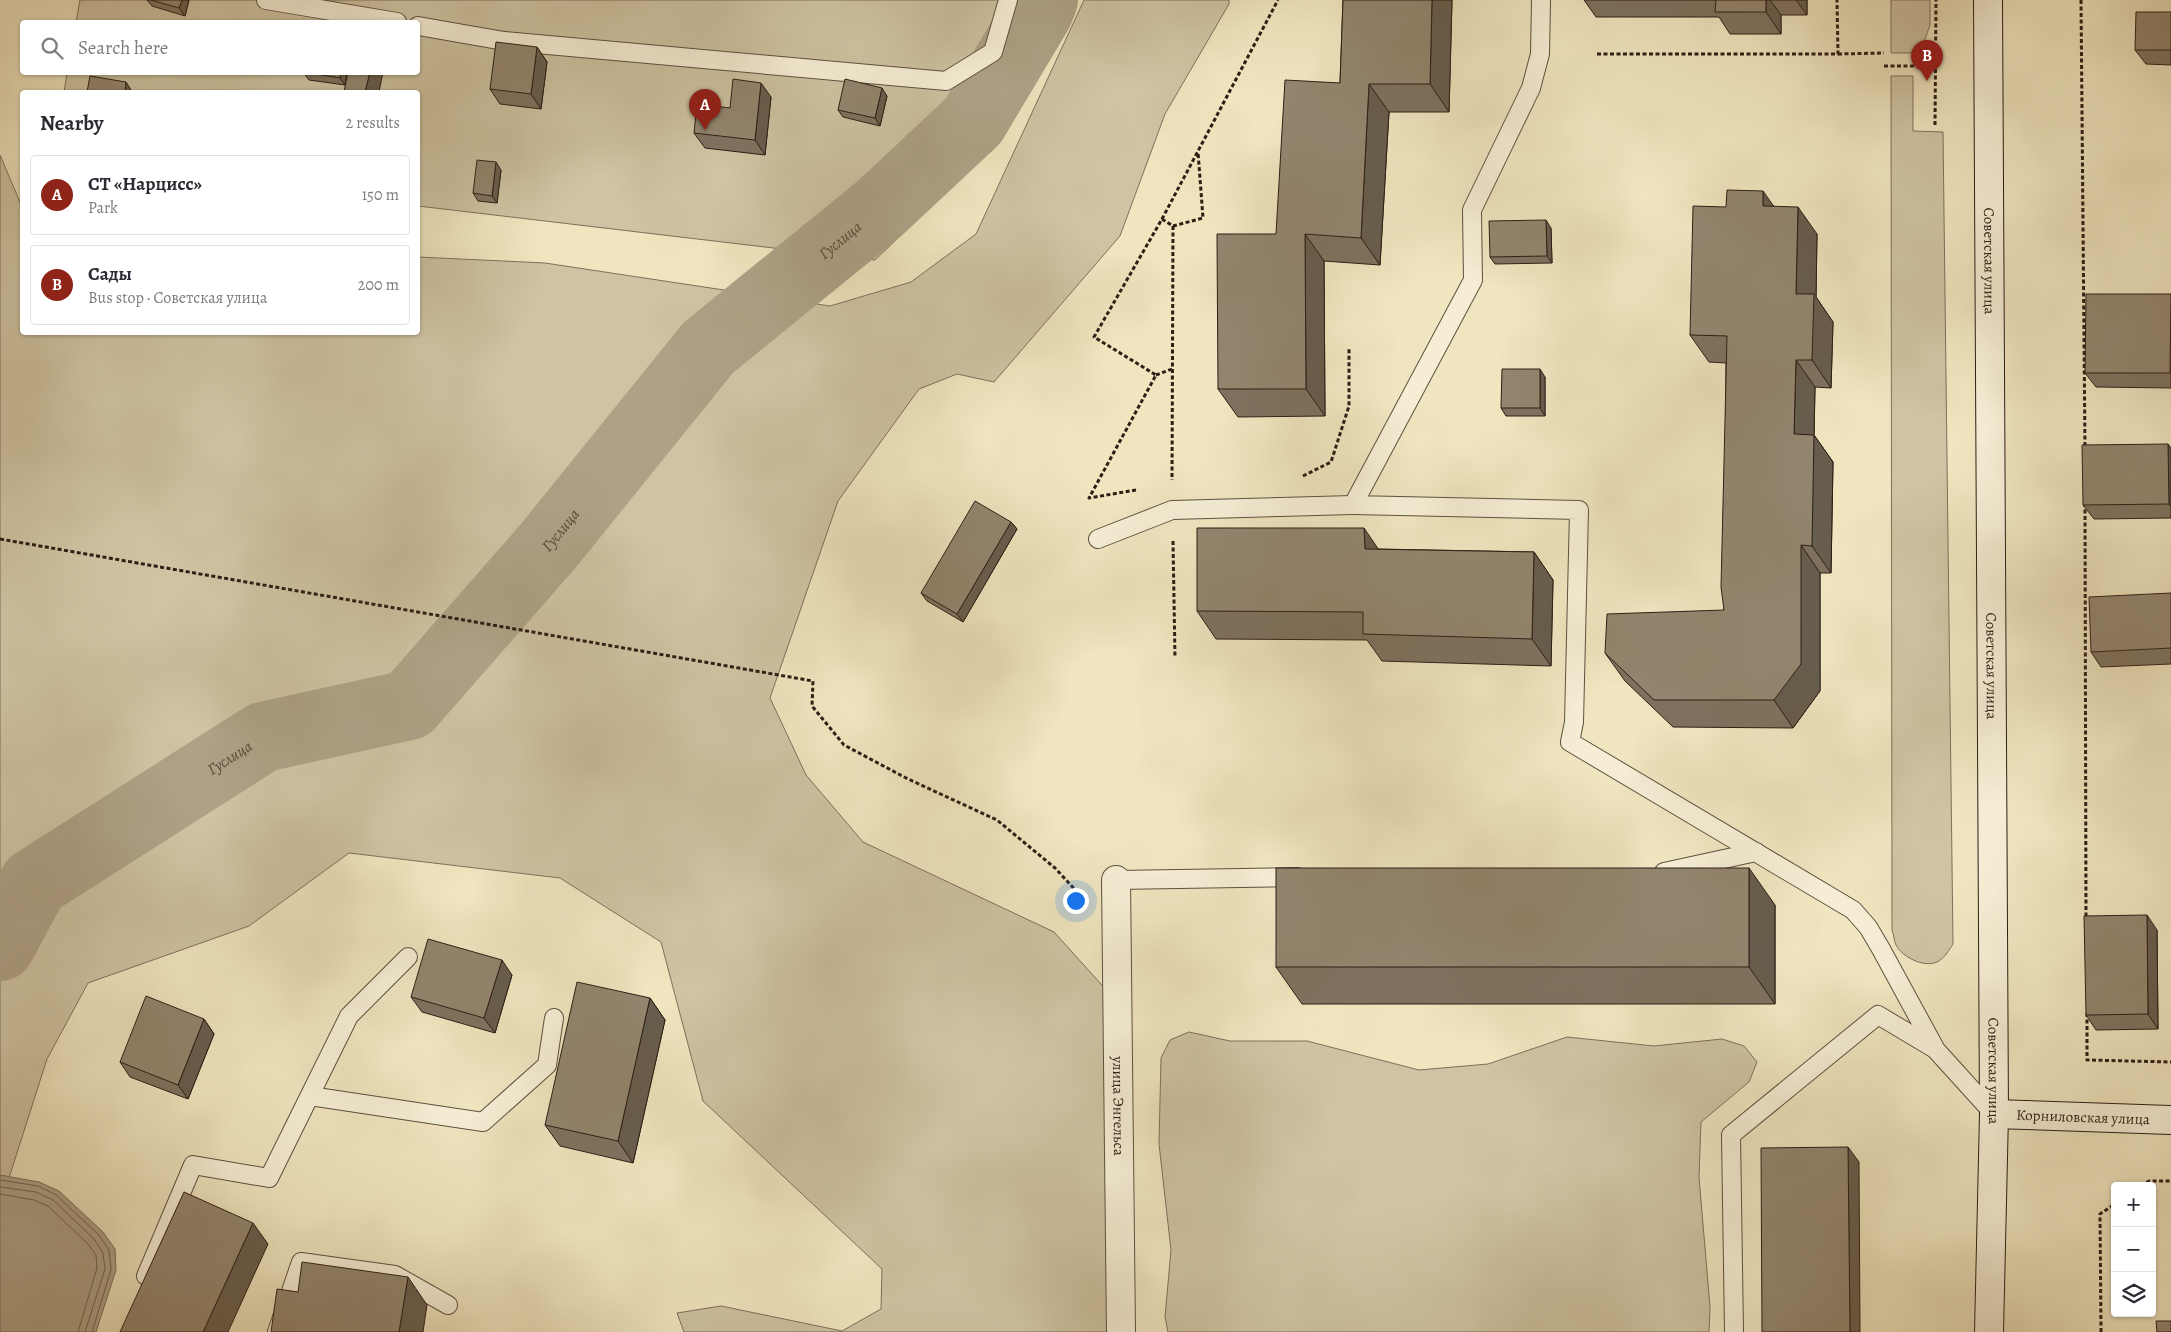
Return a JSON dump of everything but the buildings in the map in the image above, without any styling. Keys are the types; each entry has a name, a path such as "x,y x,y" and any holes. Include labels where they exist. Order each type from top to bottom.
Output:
{"main road":[{"name":"Советская улица","path":"1988,0 1994,1114 1989,1332"},
{"name":"улица Энгельса","path":"1116,880 1121,1332"},
{"name":"Корниловская улица","path":"1994,1114 2171,1120"}],"lane":[{"path":"266,0 384,20"},
{"path":"420,26 504,41 946,81 993,52 1008,0"},
{"path":"1353,505 1473,280 1472,210 1531,88 1540,54 1541,0"},
{"path":"1098,539 1172,510 1353,505 1579,510 1574,722 1570,742 1853,910 1868,927 1936,1050 1994,1114"},
{"path":"1643,873 1663,872 1756,852"},
{"path":"1116,880 1315,877"},
{"path":"141,1288 193,1165 270,1178 349,1016 408,957"},
{"path":"1734,1332 1731,1135 1878,1015 1936,1050"},
{"path":"310,1096 483,1122 547,1065 554,1018"},
{"path":"277,1332 301,1262 394,1275 448,1305"}],"path":[{"path":"1156,375 1094,337 1162,220 1278,0"},
{"path":"1837,0 1838,54"},
{"path":"1935,125 1936,0"},
{"path":"2081,0 2085,458"},
{"path":"1597,54 1884,53"},
{"path":"1884,66 1936,66"},
{"path":"1162,220 1173,226 1203,218 1198,151"},
{"path":"1173,226 1172,510 1175,658"},
{"path":"1295,476 1305,476 1331,462 1349,406 1349,348"},
{"path":"1145,489 1089,498 1156,375 1172,369"},
{"path":"2085,497 2086,922"},
{"path":"0,539 812,681 812,706 844,745 908,779 997,820 1055,868 1116,933"},
{"path":"2087,1010 2087,1060 2171,1062"},
{"path":"2146,1182 2149,1180 2171,1181"},
{"path":"2101,1332 2100,1214 2111,1207"}],"shaded area":[{"path":"80,0 1069,0 971,168 875,260 420,206 420,90 64,90 67,75 420,75 420,20 76,20"},
{"path":"1084,0 1229,0 1229,4 1165,114 1120,236 994,382 957,374 919,389 838,501 770,698 806,775 863,842 1054,932 1110,994 1120,1332 684,1332 677,1313 721,1306 842,1331 881,1309 882,1269 703,1101 661,942 560,878 349,853 249,926 88,983 47,1059 0,1206 0,155 20,202 20,335 420,335 420,257 545,263 830,306 911,282 976,234"},
{"path":"1891,0 1930,0 1930,25 1920,53 1891,53"},
{"path":"1891,76 1913,76 1913,131 1943,132 1953,944 1942,959 1926,964 1903,954 1896,945 1892,930"},
{"path":"1189,1032 1230,1041 1307,1041 1419,1070 1488,1064 1567,1037 1654,1046 1722,1039 1744,1046 1757,1062 1749,1082 1701,1122 1699,1177 1710,1307 1709,1332 1168,1332 1165,1317 1171,1250 1159,1144 1161,1058 1170,1040"}],"water":[{"path":"0,1175 39,1182 59,1191 103,1232 115,1249 116,1270 96,1332 0,1332"}],"waterway":[{"name":"Гуслица","path":"0,946 34,883 263,737 409,705 549,545 708,348 879,209 973,121 1038,12 1043,0"}],"place":[{"name":"Сады","path":"1927,81"},
{"name":"СТ «Нарцисс»","path":"705,130"}]}
